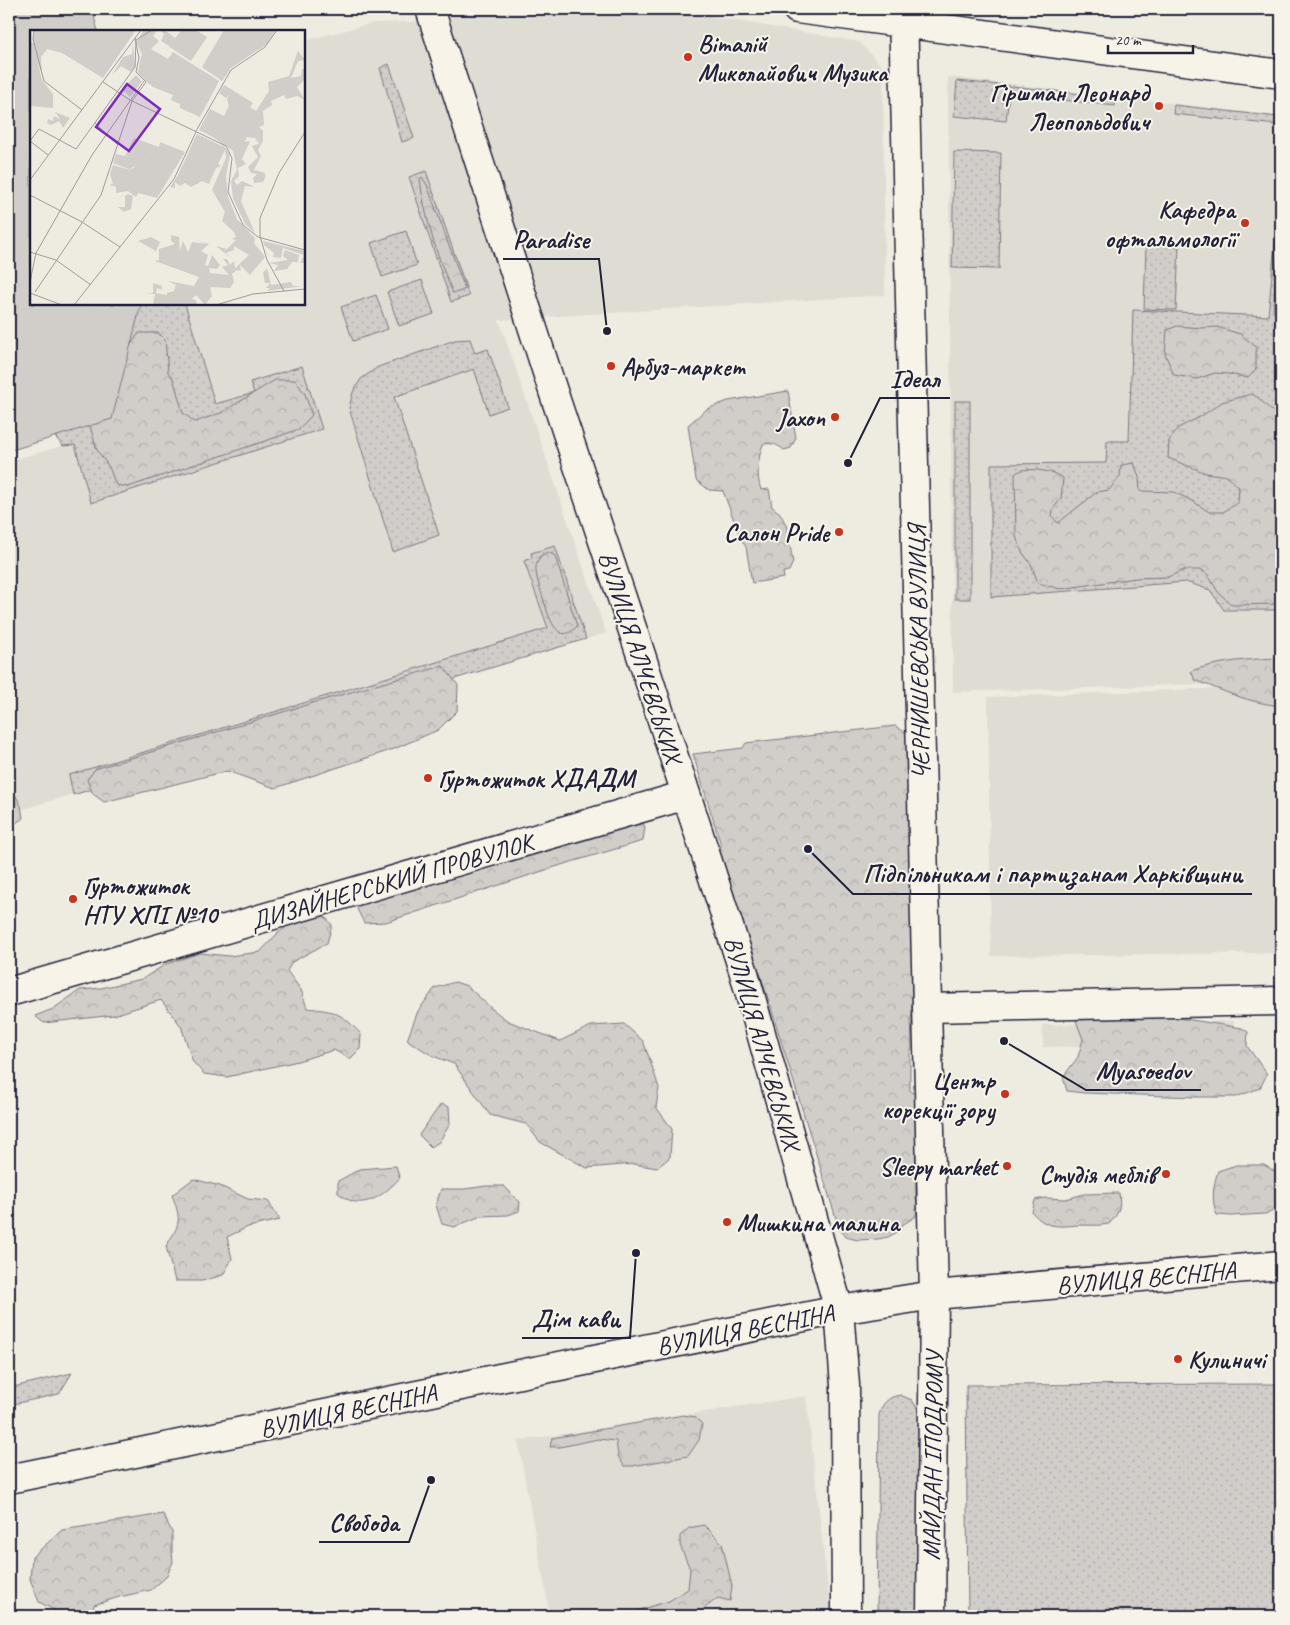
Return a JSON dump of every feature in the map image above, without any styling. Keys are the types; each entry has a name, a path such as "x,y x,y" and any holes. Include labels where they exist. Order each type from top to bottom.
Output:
{"street":[{"name":"ВУЛИЦЯ АЛЧЕВСЬКИХ","path":"430,9 744,972 839,1310"},
{"path":"797,9 903,16 1281,74"},
{"name":"ЧЕРНИШЕВСЬКА ВУЛИЦЯ","path":"903,16 934,1295"},
{"name":"ДИЗАЙНЕРСЬКИЙ ПРОВУЛОК","path":"9,992 686,795"},
{"path":"927,1008 1281,1001"},
{"name":"ВУЛИЦЯ ВЕСНІНА","path":"9,1479 839,1310 934,1295 1281,1265"},
{"name":"МАЙДАН ІПОДРОМУ","path":"931,1616 934,1295"},
{"path":"839,1310 845,1385 846,1616"}],"shaded area":[{"path":"453,9 668,9 860,42 883,68 885,295 499,320 606,633 14,812 9,793 9,461 129,427 151,305 305,305 305,41 373,23 443,21"},
{"path":"948,77 1281,116 1281,682 953,692"},
{"path":"1281,686 1281,953 991,956 988,697"},
{"path":"1234,1021 1234,1044 1043,1047 1042,1025"},
{"path":"806,1396 831,1616 550,1616 518,1441"}],"green space":[{"path":"9,9 92,9 98,30 30,30 30,305 141,305 112,419 9,451"},
{"path":"389,64 414,138 402,142 380,68"},
{"path":"957,81 1010,86 1006,121 954,116"},
{"path":"1012,86 1116,98 1115,106 1011,94"},
{"path":"1174,105 1278,117 1277,125 1173,114"},
{"path":"954,152 1001,153 999,269 952,268"},
{"path":"426,171 469,296 451,302 409,177"},
{"path":"422,177 427,185 465,289 459,292 453,293 437,252 425,207 420,179"},
{"path":"1281,180 1281,610 1224,610 1210,590 1186,582 991,597 991,464 1106,463 1107,441 1129,441 1133,310 1268,316"},
{"path":"1281,220 1281,319 1273,310"},
{"path":"406,231 417,265 382,277 371,243"},
{"path":"1146,245 1179,246 1176,310 1144,309"},
{"path":"422,280 434,314 399,326 387,292"},
{"path":"376,295 388,329 353,341 341,307"},
{"path":"137,305 185,305 215,404 254,393 250,382 302,366 322,429 91,503 75,445 63,446 50,431"},
{"path":"1177,326 1217,327 1240,334 1256,347 1256,369 1248,378 1215,373 1197,379 1174,375 1165,354 1167,330"},
{"path":"139,333 158,333 165,340 168,372 173,378 183,413 195,422 221,413 275,380 295,380 305,394 312,415 299,429 277,437 128,487 116,485 109,467 97,450 90,426 95,403"},
{"path":"470,339 475,353 488,349 508,407 489,414 474,369 394,397 439,535 393,552 349,408 353,392 361,379 378,367 455,340"},
{"path":"788,391 796,438 791,448 784,450 774,444 763,444 758,473 761,490 769,489 772,507 780,513 786,525 793,562 789,571 783,572 784,578 752,583 746,547 741,539 723,491 709,490 696,480 688,425 707,409 728,401"},
{"path":"1251,394 1259,398 1272,411 1281,414 1281,604 1232,605 1218,592 1208,575 1202,570 1184,570 1168,577 1136,578 1060,589 1038,583 1031,564 1022,552 1016,537 1016,473 1022,470 1038,470 1063,478 1061,499 1053,509 1052,516 1058,523 1097,492 1109,490 1120,477 1121,465 1134,463 1139,477 1140,491 1174,492 1209,512 1223,512 1238,503 1239,487 1227,476 1206,473 1168,458 1169,441 1178,428 1200,417 1222,402"},
{"path":"955,401 970,401 970,599 955,599"},
{"path":"555,546 586,639 73,795 69,775 548,628 524,561 532,558 531,553"},
{"path":"548,552 555,556 577,626 564,634 554,627 536,574 536,566 540,556"},
{"path":"1281,658 1281,706 1248,699 1195,680 1191,671 1235,661"},
{"path":"443,666 458,685 457,711 438,730 394,749 275,788 227,771 104,802 93,794 87,780 95,769 316,702"},
{"path":"895,726 906,733 909,738 922,984 911,1018 912,1048 910,1052 910,1090 915,1095 916,1199 918,1209 915,1217 902,1225 899,1231 888,1237 857,1240 846,1237 839,1228 761,976 740,920 720,854 721,845 693,754 743,748 746,743"},
{"path":"9,795 16,796 21,806 23,818 9,828"},
{"path":"642,821 645,827 643,841 561,865 386,922 364,923 357,909 364,896"},
{"path":"320,911 332,925 327,943 292,962 287,971 301,990 307,1008 325,1010 337,1014 343,1017 361,1034 360,1049 350,1059 334,1050 298,1061 227,1077 204,1074 193,1062 181,1026 161,1000 114,1015 44,1023 35,1016 53,1009 80,990 101,988 142,979 166,964 200,953 229,956 260,952 277,934 296,919"},
{"path":"455,982 467,986 508,1021 560,1041 591,1026 624,1024 643,1041 650,1060 659,1088 656,1107 672,1129 670,1157 657,1168 634,1164 587,1168 540,1142 526,1124 490,1115 454,1064 433,1056 407,1040 418,1011 435,988"},
{"path":"1128,1010 1242,1028 1248,1032 1247,1046 1267,1074 1260,1088 1236,1097 1067,1091 1063,1077 1078,1057 1083,1039 1074,1016"},
{"path":"441,1104 449,1107 450,1124 439,1142 431,1147 419,1135"},
{"path":"1236,1165 1264,1165 1281,1175 1281,1209 1265,1214 1217,1215 1213,1193 1218,1171"},
{"path":"396,1166 400,1178 386,1191 369,1201 354,1202 338,1193 338,1181 360,1169"},
{"path":"193,1179 220,1186 248,1199 268,1201 280,1220 248,1227 227,1237 232,1259 223,1275 202,1281 175,1281 166,1246 178,1222 172,1195"},
{"path":"504,1186 520,1202 519,1211 508,1215 481,1216 454,1227 442,1224 436,1205 441,1189 465,1189"},
{"path":"1119,1193 1120,1202 1118,1210 1109,1224 1054,1226 1043,1222 1032,1212 1035,1200 1045,1198 1066,1199 1084,1194"},
{"path":"72,1373 59,1394 9,1405 9,1388"},
{"path":"1281,1384 1281,1616 968,1616 966,1385"},
{"path":"900,1395 912,1400 919,1411 918,1616 877,1616 879,1415 886,1401"},
{"path":"683,1415 695,1417 702,1424 699,1440 688,1456 624,1466 618,1456 616,1441 598,1439 560,1447 550,1447 552,1438"},
{"path":"163,1514 172,1532 173,1562 166,1577 151,1590 94,1605 91,1616 61,1616 58,1612 39,1602 30,1579 32,1557 62,1530"},
{"path":"704,1525 722,1543 732,1586 730,1601 718,1598 702,1610 687,1616 620,1616 669,1601 688,1589 690,1569 680,1545 680,1536 689,1528"},
{"path":"578,1611 595,1611 608,1616 569,1616"}],"tram line":[{"path":"1275,1329 1281,1330"}],"place":[{"name":"Віталій Миколайович Музика","path":"688,57"},
{"name":"Гіршман Леонард Леопольдович","path":"1159,106"},
{"name":"Кафедра офтальмології","path":"1245,223"},
{"name":"Paradise","path":"607,331"},
{"name":"Арбуз-маркет","path":"611,366"},
{"name":"Jaxon","path":"835,417"},
{"name":"Ідеал","path":"848,463"},
{"name":"Салон Pride","path":"839,532"},
{"name":"Гуртожиток ХДАДМ","path":"428,778"},
{"name":"Підпільникам і партизанам Харківщини","path":"808,849"},
{"name":"Гуртожиток НТУ ХПІ №10","path":"73,899"},
{"name":"Myasoedov","path":"1004,1041"},
{"name":"Центр корекції зору","path":"1005,1094"},
{"name":"Sleepy market","path":"1007,1166"},
{"name":"Студія меблів","path":"1166,1174"},
{"name":"Мишкина малина","path":"727,1222"},
{"name":"Дім кави","path":"636,1253"},
{"name":"Кулиничі","path":"1178,1359"},
{"name":"Свобода","path":"431,1480"}]}
